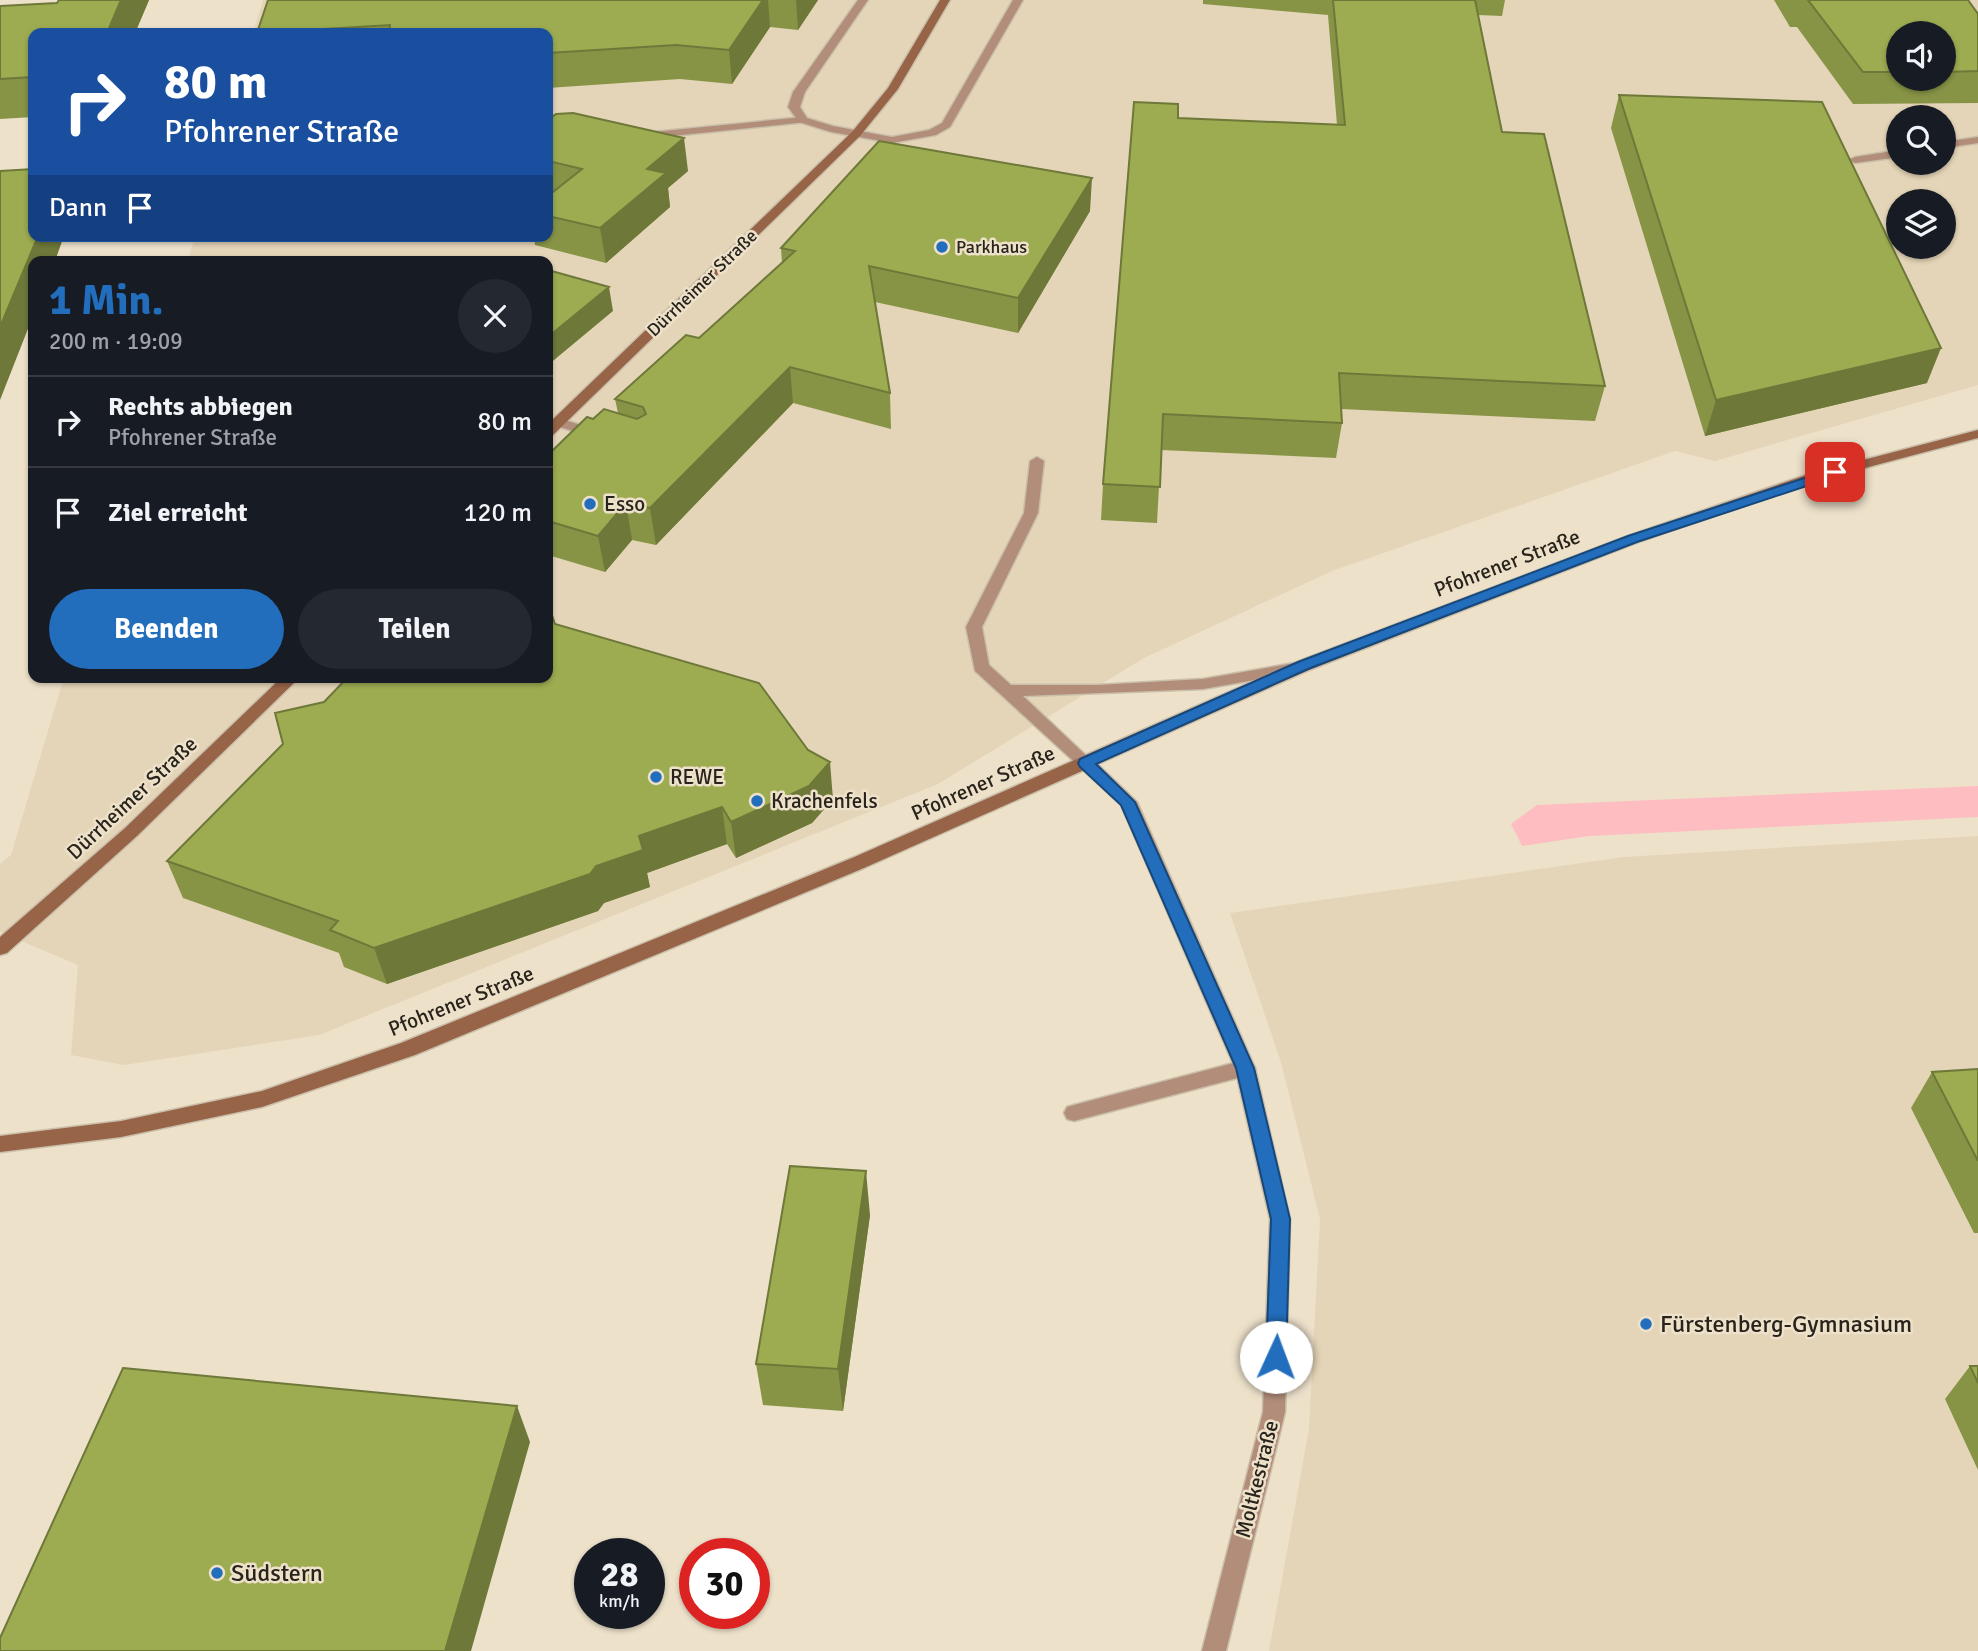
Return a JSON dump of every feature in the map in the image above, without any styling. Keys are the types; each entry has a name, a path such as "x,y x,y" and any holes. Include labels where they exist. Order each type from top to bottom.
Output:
{"main road":[{"name":"Dürrheimer Straße","path":"553,427 856,134 893,89 945,0"},
{"name":"Pfohrener Straße","path":"0,1144 121,1129 262,1099 408,1049 858,863 1303,666 1633,539 1811,478 1978,433"},
{"name":"Dürrheimer Straße","path":"0,948 131,832 286,683"}],"street":[{"path":"803,120 794,107 799,92 863,0"},
{"path":"628,137 803,120 891,140 932,133 946,125 1018,0"},
{"path":"1956,143 1978,140"},
{"path":"1855,160 1886,155"},
{"path":"553,427 619,440"},
{"name":"Moltkestraße","path":"1037,461 1031,513 974,627 981,667 1128,802 1245,1068 1280,1219 1274,1412 1214,1651"},
{"path":"1005,691 1098,690 1203,684 1303,666"},
{"path":"1074,1113 1245,1068"}],"shaded area":[{"path":"263,0 1978,0 1978,385 1715,461 1675,451 1332,571 1144,658 938,784 319,1035 124,1065 71,1055 78,965 0,932 0,864 11,855 62,683 553,683 553,256 189,256 193,242 553,242 553,28 255,28"},
{"path":"1978,786 1978,817 1589,836 1522,846 1511,824 1537,805"},
{"name":"Fürstenberg-Gymnasium","path":"1978,836 1978,1651 1269,1651 1309,1429 1320,1219 1281,1062 1230,913 1624,857"}],"building":[{"path":"59,0 121,0 109,28 28,28 28,77 0,79 0,6 57,3"},
{"path":"268,0 763,0 729,50 676,45 553,53 553,28 390,28 390,25 259,28"},
{"path":"1333,0 1475,0 1502,132 1544,134 1605,386 1339,373 1342,423 1163,414 1160,487 1103,484 1134,102 1178,104 1178,118 1345,125"},
{"path":"1808,0 1968,0 1978,14 1978,71 1956,72 1956,21 1886,21 1886,72 1863,72"},
{"path":"1619,95 1822,102 1886,234 1886,259 1898,259 1941,348 1716,400"},
{"path":"573,113 684,138 647,169 666,173 600,228 553,217 553,192 582,169 553,162 553,116"},
{"path":"879,141 1092,178 1018,298 869,266 890,393 790,367 650,508 626,503 598,536 553,522 553,450 587,417 593,419 604,409 637,419 646,414 643,407 615,399 686,335 699,338 795,251 781,248"},
{"path":"28,169 28,242 35,242 0,327 0,171"},
{"path":"553,271 609,287 553,333"},
{"path":"553,618 555,624 759,683 808,750 830,762 809,786 731,822 722,807 639,836 643,850 596,866 590,874 374,948 330,930 338,921 167,861 283,744 275,713 324,702 342,683 553,683"},
{"path":"1978,1069 1978,1161 1932,1072"},
{"path":"790,1166 866,1171 838,1369 756,1364"},
{"path":"1970,1366 1978,1366 1978,1383"},
{"path":"123,1368 517,1406 445,1651 0,1651 0,1638"}],"place":[{"name":"Parkhaus","path":"942,247"},
{"name":"Esso","path":"590,504"},
{"name":"REWE","path":"656,777"},
{"name":"Krachenfels","path":"757,801"},
{"name":"Fürstenberg-Gymnasium","path":"1646,1324"},
{"name":"Südstern","path":"217,1573"}],"route":[{"path":"1276,1357 1280,1219 1245,1068 1128,802 1086,763 1303,666 1633,539 1835,472"}]}
